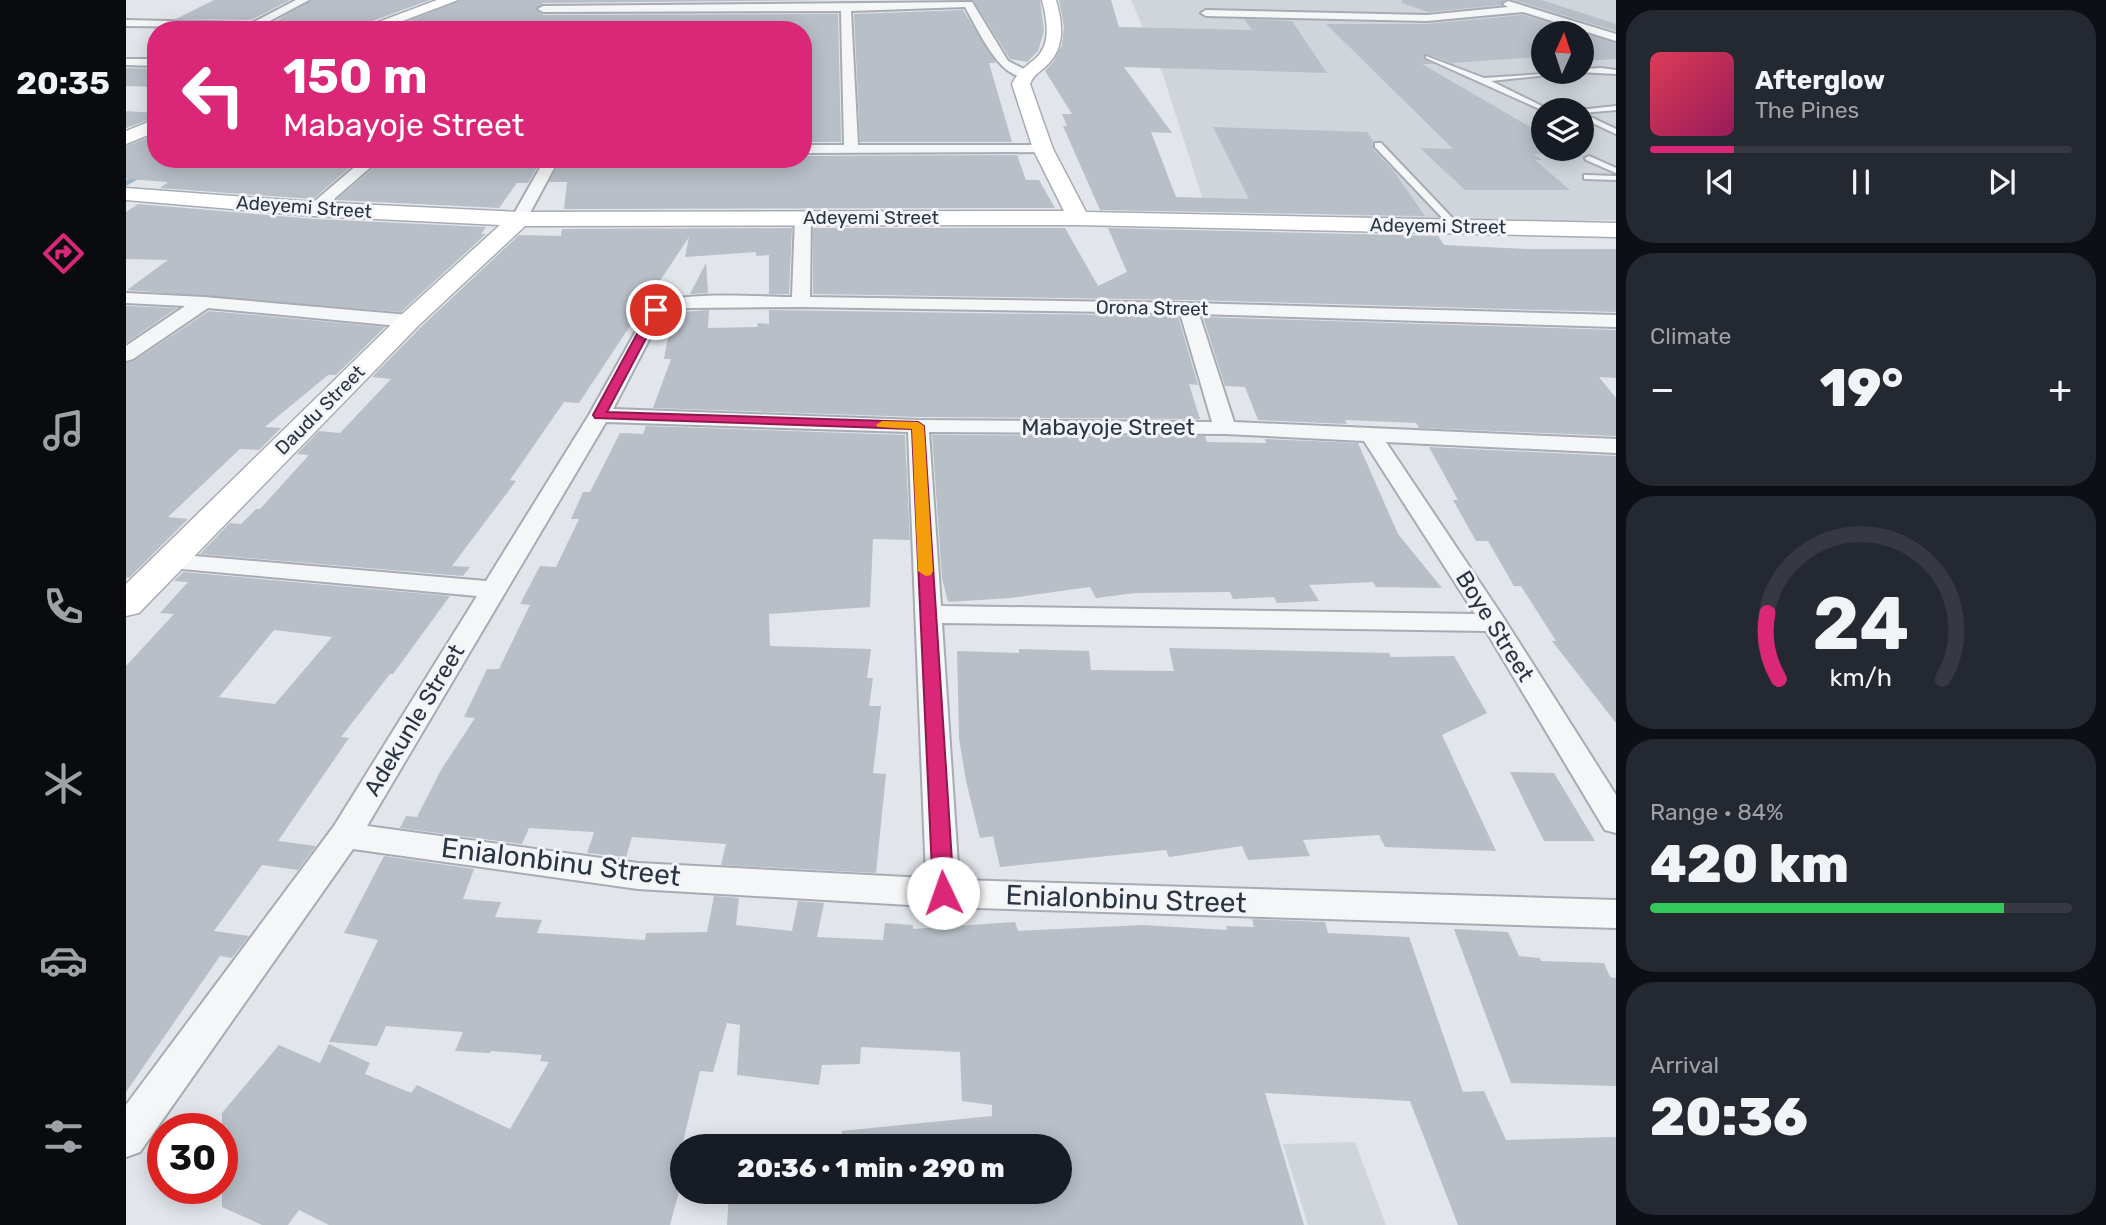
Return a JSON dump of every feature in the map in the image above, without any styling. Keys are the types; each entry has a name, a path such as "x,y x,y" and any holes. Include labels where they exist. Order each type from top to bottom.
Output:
{"street":[{"path":"264,21 303,0"},
{"path":"389,21 451,0"},
{"path":"1049,0 1055,26 1052,46 1042,62 1024,74 1021,84 1043,149 1078,218"},
{"path":"1495,0 1616,38"},
{"path":"543,9 628,9 705,14 846,8 879,3 968,4 1004,63 1024,74"},
{"path":"846,8 851,149"},
{"path":"621,19 628,9"},
{"path":"1206,13 1427,18 1524,9"},
{"path":"126,23 147,23"},
{"path":"126,62 147,63"},
{"path":"126,138 147,129"},
{"path":"812,149 1043,149"},
{"path":"314,209 362,168"},
{"path":"519,219 547,168"},
{"name":"Adeyemi Street","path":"126,194 314,209 519,219 1078,218 1616,230"},
{"path":"801,302 803,217"},
{"name":"Daudu Street","path":"126,605 409,321 519,219"},
{"path":"126,298 204,302 409,321"},
{"path":"126,355 204,302"},
{"name":"Orona Street","path":"688,303 801,302 1188,308 1616,321"},
{"name":"Adekunle Street","path":"126,1139 345,835 599,415 656,310 667,305 688,303"},
{"path":"1188,308 1225,428"},
{"name":"Mabayoje Street","path":"599,415 918,426 1225,428 1616,446"},
{"path":"918,426 943,893"},
{"name":"Boye Street","path":"1370,434 1494,623 1616,821"},
{"path":"171,561 492,589"},
{"path":"928,614 1494,623"},
{"name":"Enialonbinu Street","path":"345,835 638,876 943,893 1616,915"}],"lane":[{"path":"1429,57 1531,102"},
{"path":"1594,70 1616,72"},
{"path":"1481,79 1531,75"},
{"path":"1594,111 1616,108"},
{"path":"1594,120 1616,132"},
{"path":"1378,145 1455,226"},
{"path":"1594,160 1616,171"},
{"path":"1587,177 1616,178"}],"shaded area":[{"path":"1131,0 1488,0 1555,21 1531,21 1531,84 1594,84 1594,33 1616,40 1616,220 1499,222 1206,209 1163,75"},
{"path":"1503,0 1616,0 1616,37 1594,30 1594,21 1567,21"},
{"path":"1355,1142 1386,1225 1308,1225 1283,1144"}],"building":[{"path":"214,0 290,0 251,20 176,19"},
{"path":"311,0 430,0 372,21 276,21"},
{"path":"460,0 833,0 543,3 536,10 543,15 838,14 841,142 812,142 812,21 409,21"},
{"path":"973,0 1040,0 1044,31 1038,51 1027,62 1010,59"},
{"path":"1059,0 1111,0 1119,27 1252,30 1244,19 1292,21 1327,73 1124,67 1172,133 1151,132 1176,197 1249,199 1213,127 1367,132 1373,141 1373,149 1393,170 1425,216 1100,210 1063,126 1067,126 1062,114 1072,114 1045,71 1062,45 1064,27"},
{"path":"1402,0 1505,0 1501,5 1428,12 1402,3"},
{"path":"1514,0 1542,0 1616,24 1616,31 1594,24 1594,21 1583,21"},
{"path":"963,10 996,63 989,63 1012,142 860,142 854,14"},
{"path":"1523,15 1543,21 1531,21 1531,57 1452,63 1427,54 1423,58 1433,64 1422,64 1531,127 1531,161 1536,161 1570,190 1465,190 1420,148 1453,149 1326,24 1427,24"},
{"path":"1594,36 1616,43 1616,59 1594,60"},
{"path":"126,68 147,69 147,87 126,86"},
{"path":"126,111 147,112 147,120 126,128"},
{"path":"147,138 147,168 349,168 313,199 160,188 168,182 126,179 126,146"},
{"path":"1017,155 1026,180 1039,180 1055,208 564,209 567,182 549,182 556,168 812,168 812,156"},
{"path":"373,168 537,168 528,183 517,183 499,208 336,200"},
{"path":"138,204 314,219 486,227 481,234 486,234 401,312 127,290 168,260 126,259 126,212"},
{"path":"792,228 789,294 769,294 769,255 756,256 756,252 685,257 689,237 579,403 564,402 510,480 516,481 452,566 470,567 463,576 200,554 230,523 241,524 256,509 260,509 309,455 297,454 319,431 340,433 391,379 372,377 519,235 561,236 562,229"},
{"path":"813,228 1065,228 1098,286 1127,272 1108,228 1438,236 1444,245 1616,249 1616,312 1188,300 813,294"},
{"path":"706,263 708,293 690,294"},
{"path":"126,306 177,308 126,343"},
{"path":"709,310 708,328 757,327 758,323 769,324 769,310 1178,316 1198,385 1189,384 1200,419 918,417 653,408 671,359 664,359 668,338 682,312"},
{"path":"209,311 385,327 336,375 328,375 265,427 281,428 259,450 240,449 168,517 188,519 129,578 126,577 126,363 134,361"},
{"path":"1203,317 1616,330 1616,378 1599,377 1616,398 1616,436 1419,428 1416,423 1345,420 1347,424 1258,420 1245,387 1225,386"},
{"path":"646,426 905,435 910,540 873,539 870,607 769,614 770,646 871,649 867,678 873,678 869,706 881,706 873,773 886,774 876,873 721,865 726,844 632,837 626,857 587,853 594,832 529,828 522,844 400,828 406,816 417,817 441,770 475,718 464,717 487,669 499,669 530,605 520,604 540,566 556,567 579,519 571,519 583,492 590,492 620,433 643,434"},
{"path":"932,435 1205,436 1207,442 1266,443 1265,439 1358,443 1398,534 1442,588 1376,587 1373,582 1309,585 1319,601 1277,603 1274,597 1233,599 1230,592 1135,593 1096,598 1090,587 1010,598 948,602 942,578"},
{"path":"1429,447 1616,456 1616,723 1552,641 1556,641 1521,586 1514,586 1488,541 1476,541 1453,500 1458,500"},
{"path":"183,572 450,596 393,674 390,674 341,737 349,738 278,841 316,846 298,870 262,865 214,931 249,936 232,958 220,956 126,1092 126,666 174,614 160,613 188,582 174,581","holes":["274,630 332,637 275,704 219,697"]},
{"path":"1169,648 1389,653 1391,657 1454,656 1487,713 1442,735 1496,851 1385,847 1379,835 1303,840 1310,856 1248,860 1242,846 1169,857 1166,850 1000,867 993,836 980,838 966,781 959,738 957,651 1089,651 1091,670 1174,671"},
{"path":"1510,772 1554,773 1595,841 1544,841"},
{"path":"384,856 474,869 463,899 501,902 495,917 542,920 537,933 645,940 646,933 707,932 714,896 739,898 736,925 792,931 798,901 824,903 817,937 883,940 885,923 913,925 913,929 1015,922 1018,931 1142,925 1227,930 1226,926 1254,927 1252,919 1325,922 1328,933 1409,937 1463,1092 1484,1091 1506,1140 1616,1137 1616,1225 1458,1225 1410,1101 1265,1093 1304,1225 727,1225 728,1204 1072,1204 1072,1134 842,1134 842,1131 992,1116 992,1105 962,1101 960,1052 861,1047 860,1064 822,1065 819,1085 737,1075 740,1025 727,1023 713,1072 700,1071 685,1134 670,1134 670,1204 676,1204 670,1225 329,1225 299,1210 288,1225 262,1225 222,1207 222,1204 238,1204 238,1113 222,1113 279,1045 320,1063 329,1044 370,1063 365,1074 411,1093 417,1085 510,1129 549,1062 540,1061 542,1055 455,1051 463,1032 386,1026 377,1046 329,1042 378,940 344,933"},
{"path":"1454,929 1508,932 1519,956 1540,958 1541,961 1604,963 1610,977 1616,978 1616,1086 1511,1083"}],"waterway":[{"path":"126,183 144,173"}],"slow traffic":[{"path":"882,425 918,426 926,571"}],"route":[{"path":"656,310 599,415 918,426 943,893"}]}
